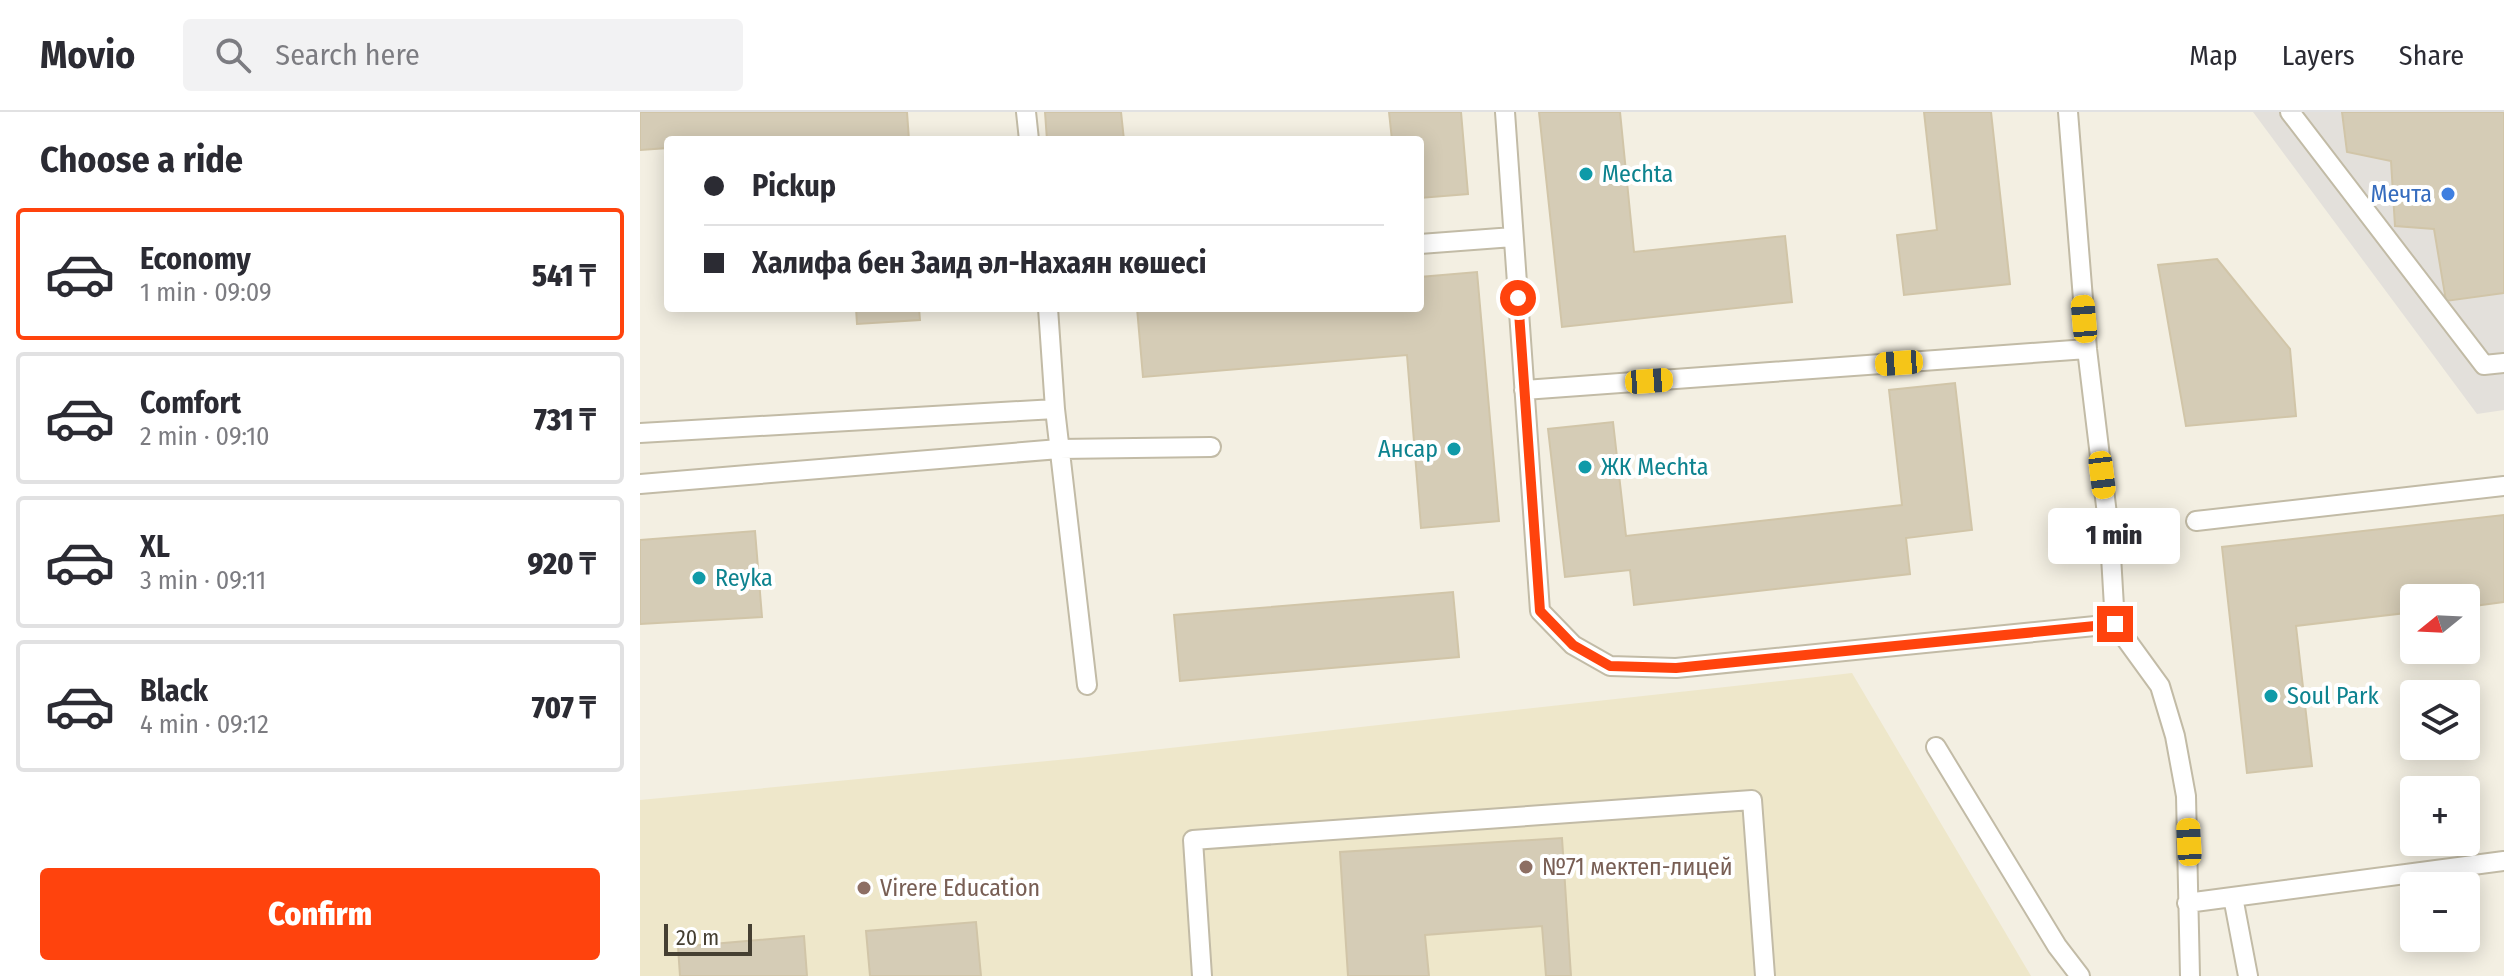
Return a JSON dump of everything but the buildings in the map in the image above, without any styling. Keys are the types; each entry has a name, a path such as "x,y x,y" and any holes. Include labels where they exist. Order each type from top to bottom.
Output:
{"lane":[{"path":"1026,112 1029,136"},
{"path":"1505,112 1540,611 1573,645 1610,666 1676,668 2064,632 2115,624"},
{"path":"2068,112 2087,349 2110,539 2115,624 2160,686 2175,736 2186,796 2190,865 2187,903 2190,976"},
{"path":"2290,112 2484,365 2504,363"},
{"path":"1424,244 1513,237"},
{"path":"1048,312 1059,449 1087,685"},
{"path":"1524,390 2087,349"},
{"path":"640,433 1055,409"},
{"path":"640,484 1059,449 1211,447"},
{"path":"2196,521 2504,486"},
{"path":"1936,747 2057,946 2080,976"},
{"path":"1202,976 1193,840 1752,800 1765,976"},
{"path":"2187,903 2504,861"},
{"path":"2233,897 2248,976"}],"shaded area":[{"path":"2253,112 2342,112 2347,152 2391,161 2395,226 2434,229 2446,300 2504,293 2504,410 2477,414"},
{"name":"№71 мектеп-лицей","path":"1852,673 2031,976 640,976 640,800 1079,758"}],"place":[{"name":"Mechta","path":"1586,174"},
{"name":"Мечта","path":"2448,194"},
{"name":"Ансар","path":"1454,449"},
{"name":"ЖК Mechta","path":"1585,467"},
{"name":"Reyka","path":"699,578"},
{"name":"Soul Park","path":"2271,696"},
{"name":"№71 мектеп-лицей","path":"1526,867"},
{"name":"Virere Education","path":"864,888"}],"route":[{"path":"1518,298 1540,611 1573,645 1610,666 1676,668 2064,632 2115,624"}]}
